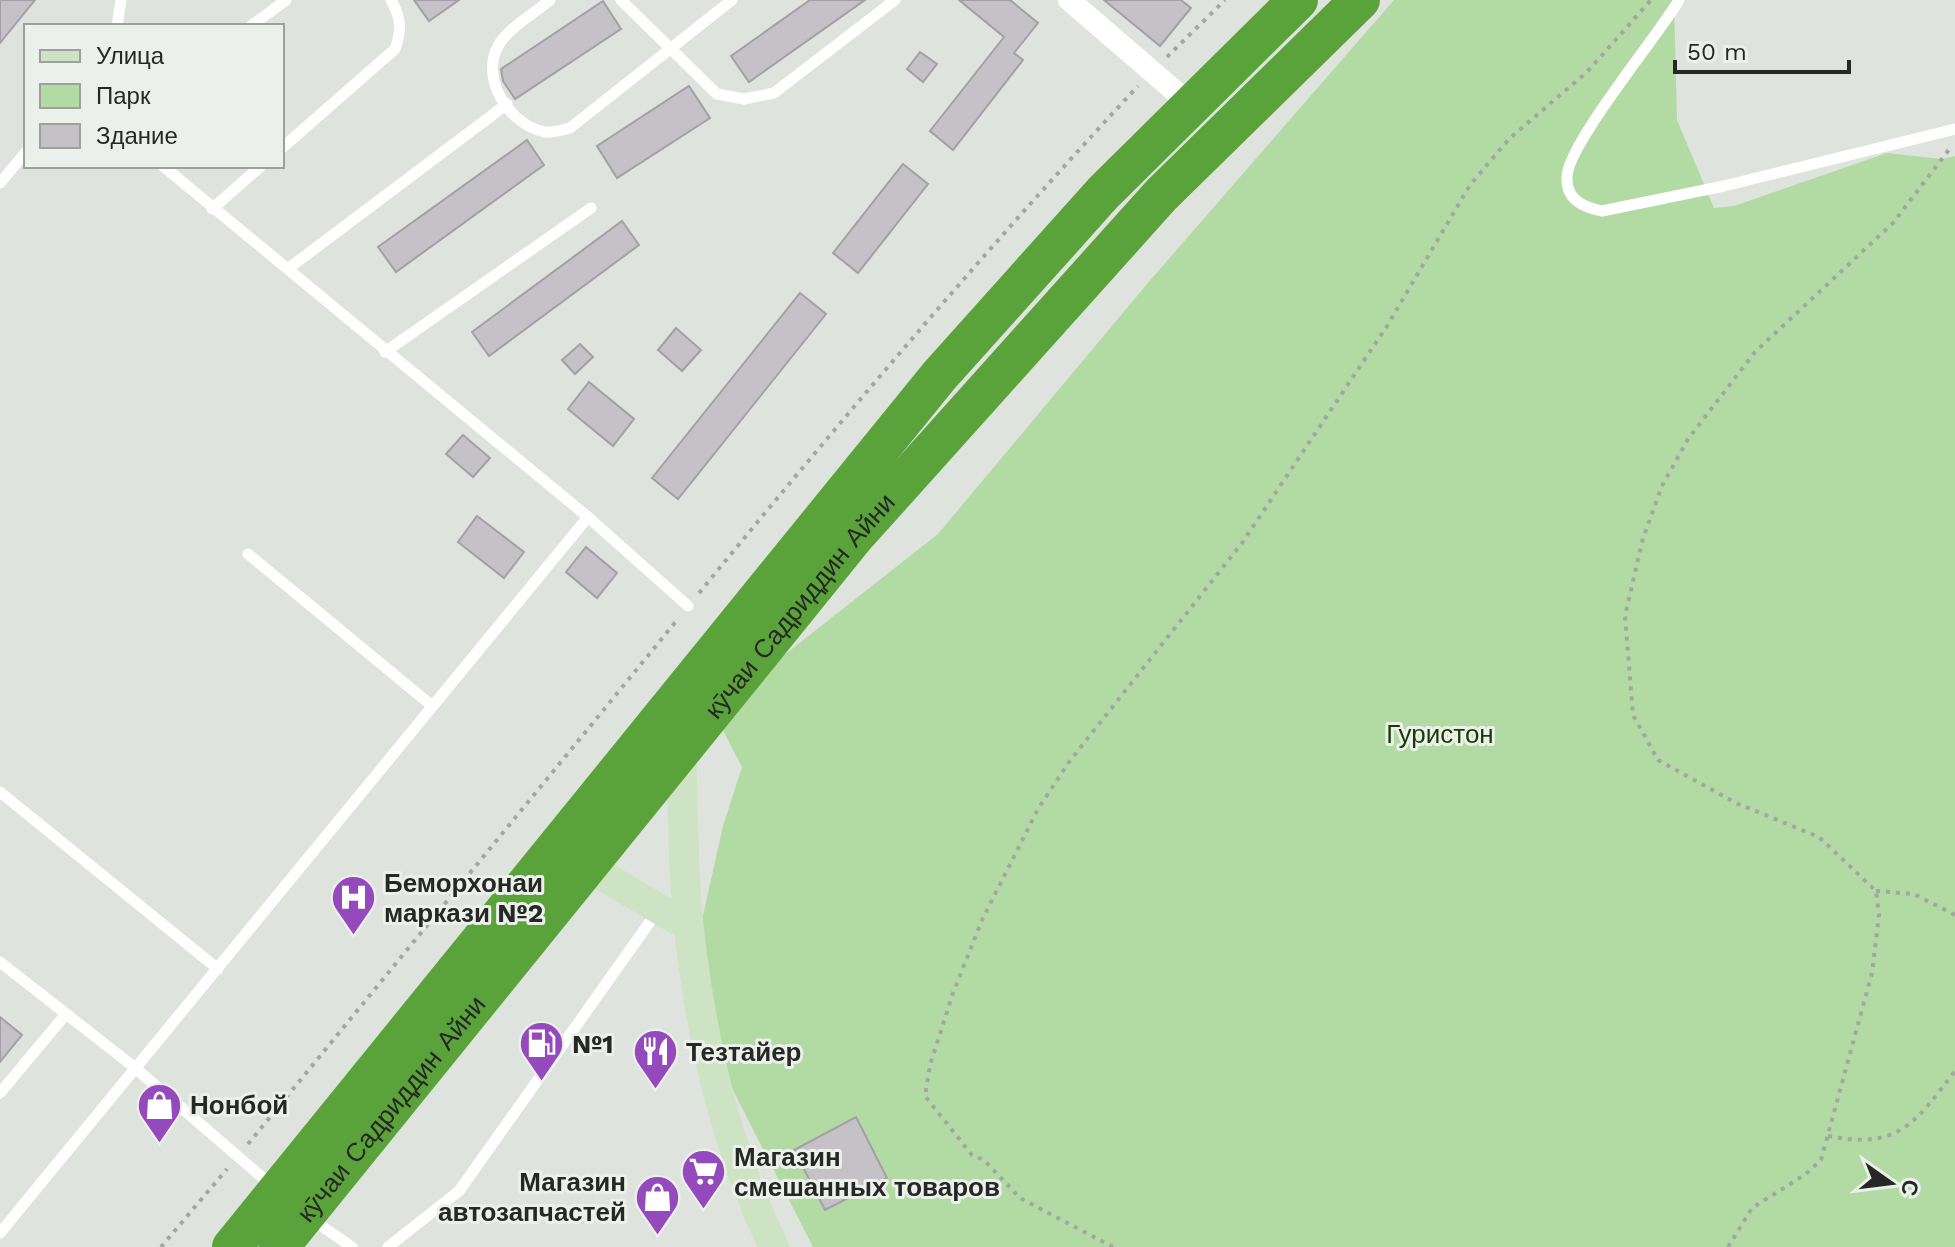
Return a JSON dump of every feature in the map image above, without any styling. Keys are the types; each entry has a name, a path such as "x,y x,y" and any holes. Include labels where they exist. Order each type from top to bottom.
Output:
{"highway":[{"name":"кӯчаи Садриддин Айни","path":"279,1247 291,1203 939,376 1103,193 1298,0"},
{"name":"кӯчаи Садриддин Айни","path":"232,1247 291,1203 588,867 854,537 1140,217 1360,0"}],"street":[{"path":"1069,0 1191,105"},
{"path":"681,751 688,926 723,1110 747,1193 774,1247"},
{"path":"588,867 688,926"}],"lane":[{"path":"117,24 121,0"},
{"path":"254,24 286,0"},
{"path":"284,146 395,49 401,32 399,16 391,0"},
{"path":"550,0 499,44 491,66 493,87 507,104 524,124 547,133 570,128 732,0"},
{"path":"621,0 668,50 717,94 744,99 774,93 895,0"},
{"path":"1679,0 1577,146 1566,175 1569,192 1583,207 1602,211 1724,186 1955,129"},
{"path":"289,268 507,104"},
{"path":"0,183 24,154"},
{"path":"165,168 588,517 688,606"},
{"path":"212,209 259,168"},
{"path":"385,352 591,208"},
{"path":"0,1233 588,517"},
{"path":"248,554 431,705"},
{"path":"0,792 218,969"},
{"path":"388,1247 459,1191 659,908"},
{"path":"0,962 134,1067 291,1203 352,1247"},
{"path":"0,1093 66,1014"}],"path":[{"path":"1113,1247 1020,1198 997,1172 972,1155 925,1096 930,1065 953,993 982,920 1038,809 1069,762 1242,543 1387,326 1470,185 1509,139 1587,72 1651,0"},
{"path":"1955,142 1893,223 1755,352 1688,439 1662,486 1647,525 1625,616 1633,715 1658,760 1736,803 1819,837 1876,891 1914,894 1955,915"},
{"path":"1728,1247 1752,1208 1806,1174 1821,1160 1872,973 1879,915 1876,891"},
{"path":"1828,1136 1869,1142 1890,1138 1935,1096 1955,1071"}],"green space":[{"name":"Гуристон","path":"1394,0 1674,0 1677,120 1714,208 1734,206 1887,153 1942,159 1955,156 1955,1247 813,1247 685,996 723,826 742,767 713,711 938,534 1147,284"}],"building":[{"path":"0,0 35,0 0,43"},
{"path":"414,0 459,0 429,21"},
{"path":"810,0 865,0 749,82 731,56"},
{"path":"959,0 1010,0 1038,23 1014,53 1023,60 953,150 930,131 1004,37"},
{"path":"1104,0 1181,0 1191,8 1160,46"},
{"path":"603,1 621,29 515,99 503,81 501,69"},
{"path":"920,52 937,64 923,82 907,69"},
{"path":"689,86 710,118 617,178 597,146"},
{"path":"527,140 544,165 396,272 378,247"},
{"path":"903,164 928,184 858,273 833,253"},
{"path":"622,221 639,245 489,356 472,332"},
{"path":"800,293 826,314 678,499 652,478"},
{"path":"676,328 701,350 682,371 658,350"},
{"path":"580,344 593,357 575,374 562,360"},
{"path":"589,382 634,419 613,446 568,409"},
{"path":"463,435 490,458 473,477 446,454"},
{"path":"477,516 524,552 504,578 458,542"},
{"path":"586,547 617,573 597,598 566,572"},
{"path":"0,1017 22,1035 0,1062"},
{"path":"856,1117 887,1178 825,1210 794,1150"}],"place":[{"name":"Беморхонаи маркази №2","path":"353,937"},
{"name":"№1","path":"541,1083"},
{"name":"Тезтайер","path":"655,1091"},
{"name":"Нонбой","path":"159,1144"},
{"name":"Магазин смешанных товаров","path":"703,1211"},
{"name":"Магазин автозапчастей","path":"657,1236"}]}
